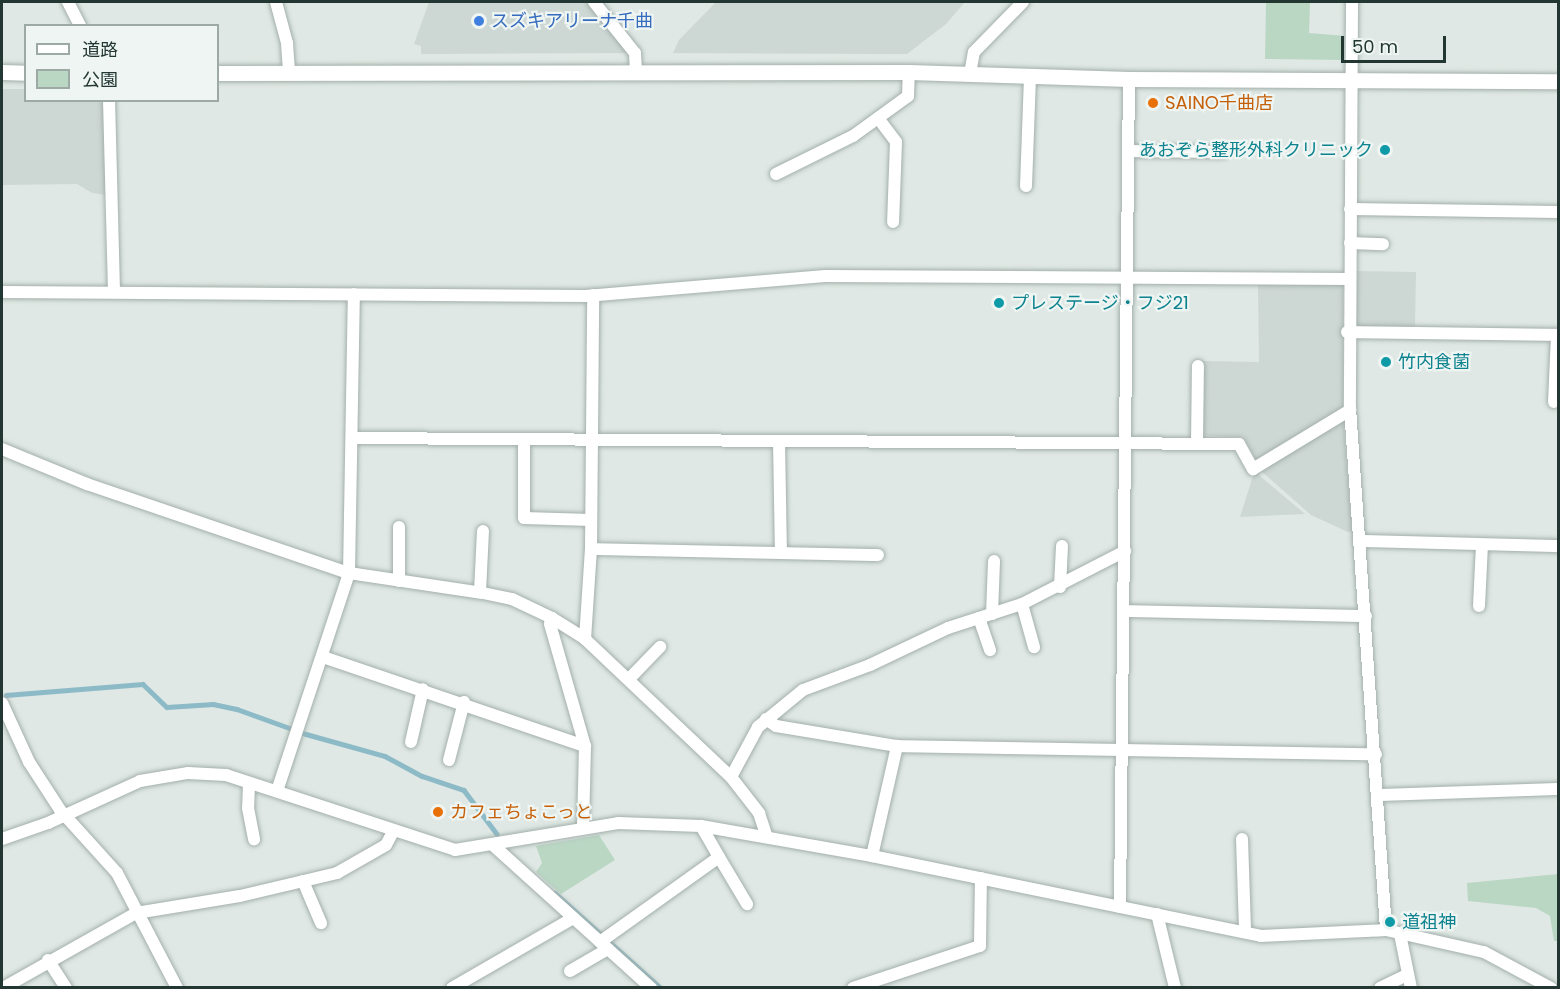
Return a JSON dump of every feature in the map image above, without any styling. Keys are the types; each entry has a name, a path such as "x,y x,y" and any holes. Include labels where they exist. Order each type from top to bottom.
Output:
{"street":[{"path":"276,2 287,43 289,72"},
{"path":"594,2 635,52 636,73"},
{"path":"970,74 974,52 1023,2"},
{"path":"1352,2 1350,279 1347,332 1350,410 1379,795 1386,930"},
{"path":"71,7 79,24"},
{"path":"2,72 24,73"},
{"path":"219,73 909,72 1128,79 1351,78 1558,81"},
{"path":"776,174 853,136 908,96 909,72"},
{"path":"1026,186 1030,76"},
{"path":"1120,907 1125,748 1128,79"},
{"path":"109,102 114,292"},
{"path":"878,118 896,142 893,222"},
{"path":"1129,151 1223,152"},
{"path":"1350,209 1558,212"},
{"path":"1350,243 1383,244"},
{"path":"2,292 593,295 825,276 1350,279"},
{"path":"277,791 349,573 354,294"},
{"path":"585,639 591,549 593,295"},
{"path":"1347,332 1558,335 1554,402"},
{"path":"1197,443 1198,366"},
{"path":"353,438 1239,444 1253,470 1350,410"},
{"path":"524,439 524,518 591,520"},
{"path":"779,441 781,553"},
{"path":"2,449 87,484 349,573 480,592 512,599 552,618 585,639 731,777 759,813 766,835"},
{"path":"399,527 399,581"},
{"path":"480,592 483,531"},
{"path":"1361,541 1558,546"},
{"path":"1479,606 1482,545"},
{"path":"1060,587 1062,546"},
{"path":"591,549 878,555"},
{"path":"731,777 758,727 821,680 870,665 948,628 1022,604 1060,587 1125,551"},
{"path":"992,614 994,561"},
{"path":"1022,604 1034,647"},
{"path":"1125,611 1366,616"},
{"path":"552,618 550,624 585,746 583,828"},
{"path":"979,618 990,650"},
{"path":"629,679 660,647"},
{"path":"323,657 464,702 585,746"},
{"path":"411,742 423,689"},
{"path":"449,760 464,702"},
{"path":"2,703 30,762 66,815 117,873 136,913 177,987"},
{"path":"766,719 776,726 897,746 1125,748 1376,754"},
{"path":"872,856 897,746"},
{"path":"2,838 66,815 140,781 188,773 226,775 393,832 455,850 494,846 618,823 701,826 766,835 1262,936 1386,930 1473,948 1551,987"},
{"path":"249,783 248,808 254,839"},
{"path":"1379,795 1558,789"},
{"path":"701,826 747,904"},
{"path":"3,987 136,913 240,896 337,873 363,861 386,845 393,832"},
{"path":"1242,839 1245,931"},
{"path":"494,846 573,918 605,942 651,987"},
{"path":"570,971 719,857"},
{"path":"853,987 981,946 981,878"},
{"path":"303,881 321,923"},
{"path":"1157,914 1175,987"},
{"path":"452,987 573,918"},
{"path":"1380,987 1409,981 1400,934"},
{"path":"48,960 66,987"}],"shaded area":[{"path":"429,2 588,2 628,53 421,54 421,46 414,44"},
{"path":"716,2 965,2 946,24 907,54 673,53 679,40"},
{"path":"2,89 24,89 24,102 104,102 107,195 92,193 77,184 2,185"},
{"path":"1356,271 1416,272 1415,328 1355,327"},
{"path":"1258,284 1343,284 1343,408 1257,461 1243,437 1199,435 1202,361 1259,362"},
{"path":"1343,419 1352,531 1348,532 1311,515 1260,470"},
{"path":"1258,472 1305,514 1240,517 1253,476"}],"green space":[{"path":"1266,2 1310,2 1309,33 1345,36 1344,60 1265,59"},
{"path":"599,835 615,860 561,894 536,872 542,863 536,846"},
{"path":"1558,874 1558,941 1554,941 1550,916 1536,908 1468,901 1467,883"}],"waterway":[{"path":"6,695 143,684 167,707 213,704 237,709 306,734 385,756 422,776 464,790 497,834"},
{"path":"555,893 661,988"}],"place":[{"name":"スズキアリーナ千曲","path":"479,21"},
{"name":"SAINO千曲店","path":"1153,103"},
{"name":"あおぞら整形外科クリニック","path":"1385,150"},
{"name":"プレステージ・フジ21","path":"999,303"},
{"name":"竹内食菌","path":"1386,362"},
{"name":"カフェちょこっと","path":"438,812"},
{"name":"道祖神","path":"1390,922"}]}
